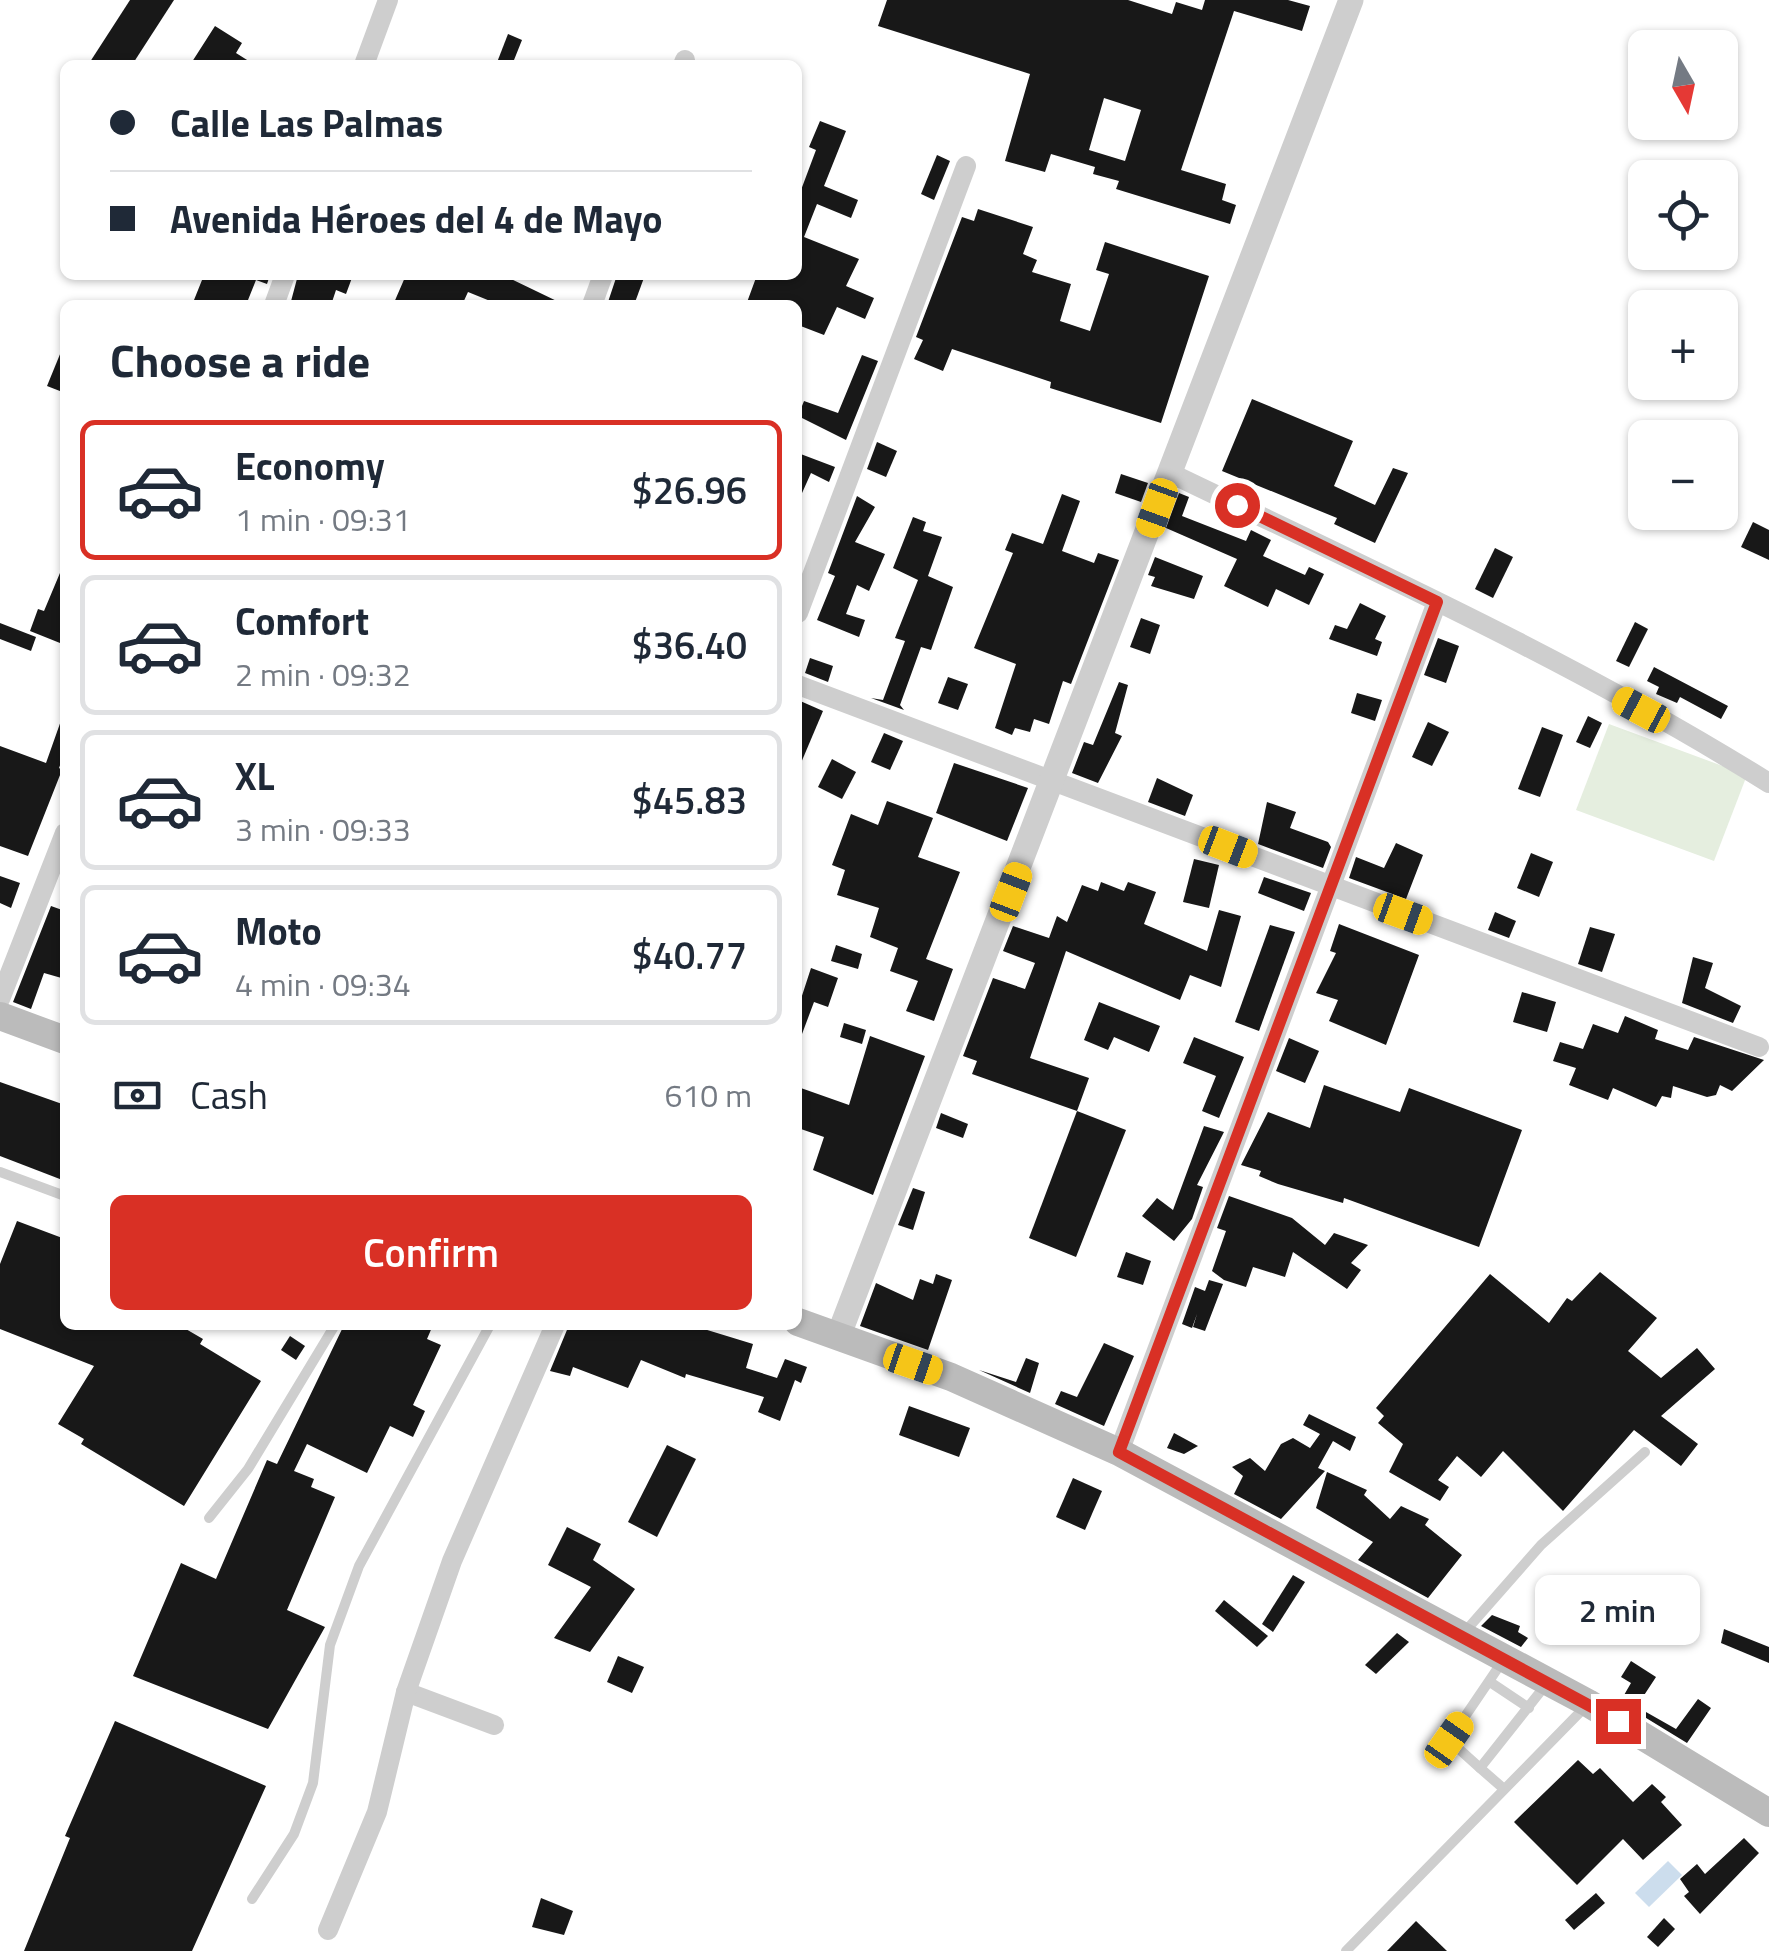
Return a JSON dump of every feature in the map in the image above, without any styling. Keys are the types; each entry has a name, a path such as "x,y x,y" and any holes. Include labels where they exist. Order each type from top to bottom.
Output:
{"main road":[{"path":"0,1016 60,1038"},
{"path":"802,1324 951,1377 1119,1452 1461,1636 1497,1670 1548,1682 1588,1703 1769,1813"}],"street":[{"path":"366,60 388,0"},
{"path":"838,1338 1351,0"},
{"path":"802,603 966,166"},
{"path":"1170,473 1437,602 1709,745 1769,784"},
{"path":"1119,1452 1437,602"},
{"path":"802,687 1759,1046"},
{"path":"0,998 60,846"},
{"path":"328,1930 377,1812 406,1692 452,1561 553,1330"},
{"path":"406,1692 494,1725"}],"lane":[{"path":"0,1172 60,1194"},
{"path":"209,1518 248,1470 332,1330"},
{"path":"252,1899 294,1834 314,1782 330,1645 360,1566 487,1330"},
{"path":"1461,1636 1541,1545 1645,1452"},
{"path":"1504,1789 1449,1740 1497,1670 1529,1708"},
{"path":"1480,1768 1548,1682"},
{"path":"1346,1951 1588,1703"}],"green space":[{"path":"1609,724 1747,775 1714,861 1576,810"}],"water":[{"path":"1668,1861 1682,1875 1649,1907 1635,1893"}],"building":[{"path":"130,0 174,0 135,60 91,60"},
{"path":"887,0 1128,0 1172,14 1176,2 1202,10 1205,0 1288,0 1310,6 1302,31 1234,11 1181,170 1226,184 1222,200 1236,205 1230,224 1116,189 1119,181 1093,174 1095,167 1051,154 1045,172 1005,161 1030,74 878,26","holes":["1104,98 1141,110 1125,161 1089,150"]},
{"path":"215,26 242,43 236,53 247,60 193,60"},
{"path":"508,34 522,40 514,60 498,60"},
{"path":"820,121 846,131 824,186 858,200 851,218 817,204 804,237 859,259 846,286 874,298 865,319 837,307 824,335 802,327 802,300 748,300 755,280 802,280 802,187 816,150 809,147"},
{"path":"937,155 950,161 934,200 921,194"},
{"path":"978,209 1033,227 1023,254 1037,260 1032,272 1071,284 1060,321 1090,331 1109,274 1096,270 1105,242 1209,276 1161,423 1050,388 1051,382 952,349 943,371 914,359 923,340 916,337 962,217 974,221"},
{"path":"202,280 256,280 248,300 194,300"},
{"path":"297,280 351,280 346,294 336,290 333,300 291,300"},
{"path":"404,280 513,280 555,300 488,300 468,292 464,300 395,300"},
{"path":"615,280 643,280 636,300 609,300"},
{"path":"60,354 60,391 47,386"},
{"path":"862,355 878,361 846,440 802,418 802,406 804,401 838,413"},
{"path":"1252,399 1353,441 1334,486 1375,505 1393,468 1408,473 1375,543 1334,524 1337,518 1222,471"},
{"path":"877,442 897,451 886,477 867,469"},
{"path":"802,455 835,467 829,482 811,473 802,493"},
{"path":"1121,474 1148,483 1141,502 1115,493"},
{"path":"1179,493 1189,497 1182,516 1246,541 1251,530 1271,540 1263,556 1305,575 1309,567 1324,574 1309,605 1276,589 1268,607 1224,586 1237,559 1166,528"},
{"path":"1062,494 1080,501 1062,551 1094,563 1098,553 1119,560 1071,684 1063,681 1049,724 1034,719 1030,732 1015,728 1012,735 995,728 1016,664 974,648 1013,553 1005,550 1012,533 1043,544"},
{"path":"857,496 875,507 855,542 885,554 869,591 857,585 846,614 865,620 859,637 817,620 835,576 828,573"},
{"path":"913,517 926,522 923,531 942,537 928,576 953,587 931,650 921,647 900,705 904,710 871,698 883,700 905,641 895,638 918,580 893,568"},
{"path":"1753,522 1769,530 1769,560 1741,547"},
{"path":"1495,548 1513,557 1493,598 1475,589"},
{"path":"1155,557 1203,576 1194,599 1151,586 1155,577 1148,575"},
{"path":"60,573 60,643 30,631 38,609 44,611"},
{"path":"1360,603 1386,616 1375,639 1382,642 1377,656 1329,639 1335,625 1347,629"},
{"path":"1141,618 1160,625 1150,654 1130,647"},
{"path":"1635,622 1648,629 1629,667 1616,661"},
{"path":"0,623 36,637 31,651 0,639"},
{"path":"1438,638 1459,646 1446,683 1424,675"},
{"path":"810,658 833,666 828,682 805,673"},
{"path":"1654,667 1728,706 1721,719 1680,697 1677,703 1656,694 1659,687 1647,681"},
{"path":"948,677 968,684 958,710 938,703"},
{"path":"1119,682 1128,685 1115,733 1122,736 1098,783 1072,773 1084,742 1093,745"},
{"path":"1357,693 1382,700 1375,721 1351,713"},
{"path":"802,702 823,711 802,761"},
{"path":"1588,716 1602,723 1590,748 1576,742"},
{"path":"1428,722 1449,732 1432,766 1412,757"},
{"path":"60,723 60,775 28,856 0,846 0,746 46,763"},
{"path":"1542,727 1563,735 1540,797 1518,789"},
{"path":"884,733 903,741 890,770 871,762"},
{"path":"832,759 856,772 842,799 818,787"},
{"path":"954,763 1028,788 1007,841 936,813"},
{"path":"1157,778 1193,795 1185,816 1148,802"},
{"path":"887,801 933,818 918,857 960,872 926,959 953,969 934,1021 906,1011 918,981 890,971 898,948 870,937 879,908 837,895 845,870 832,865 851,814 878,825"},
{"path":"1267,802 1296,812 1290,828 1328,842 1331,847 1323,868 1258,844"},
{"path":"1396,843 1423,855 1406,899 1349,878 1356,857 1384,868"},
{"path":"1531,853 1553,862 1539,897 1517,888"},
{"path":"1194,859 1219,865 1209,908 1183,902"},
{"path":"0,876 20,883 11,908 0,903"},
{"path":"1264,877 1311,893 1304,911 1258,893"},
{"path":"1101,882 1124,891 1128,882 1156,892 1144,924 1207,951 1219,910 1241,916 1221,987 1190,975 1180,1000 1066,951 1030,1058 1089,1078 1077,1111 972,1074 977,1061 963,1056 993,978 1025,989 1035,963 1003,951 1013,926 1049,938 1057,916 1067,922 1082,885 1098,891"},
{"path":"51,906 60,909 60,978 44,973 31,1009 13,1002"},
{"path":"1495,912 1516,921 1509,938 1488,930"},
{"path":"1339,924 1419,955 1386,1045 1329,1021 1338,1000 1316,993 1336,953 1330,951"},
{"path":"1270,925 1295,932 1259,1031 1235,1022"},
{"path":"1590,927 1615,934 1602,972 1578,964"},
{"path":"836,945 862,954 858,969 831,961"},
{"path":"1693,957 1713,963 1705,988 1741,1006 1733,1023 1682,1003"},
{"path":"811,968 838,978 828,1007 814,1002 802,1034 802,996"},
{"path":"1522,992 1556,1002 1547,1032 1513,1022"},
{"path":"1099,1002 1160,1026 1149,1052 1114,1037 1108,1050 1084,1040"},
{"path":"1625,1016 1658,1030 1655,1039 1688,1050 1694,1037 1764,1060 1732,1091 1720,1085 1716,1095 1707,1097 1673,1086 1671,1098 1662,1096 1656,1107 1613,1088 1608,1100 1569,1085 1576,1068 1553,1061 1560,1042 1583,1049 1593,1024 1618,1033"},
{"path":"844,1023 866,1030 862,1044 840,1037"},
{"path":"870,1036 925,1056 873,1195 813,1170 824,1137 802,1129 802,1088 849,1105"},
{"path":"1194,1037 1244,1057 1219,1118 1202,1111 1216,1076 1183,1063"},
{"path":"1289,1038 1319,1051 1305,1083 1276,1071"},
{"path":"0,1082 60,1103 60,1179 0,1156"},
{"path":"1324,1085 1400,1112 1409,1088 1522,1130 1479,1247 1344,1198 1343,1203 1278,1184 1259,1176 1261,1171 1241,1165 1268,1112 1310,1128"},
{"path":"1077,1111 1126,1130 1076,1257 1029,1238"},
{"path":"941,1113 968,1124 963,1138 936,1128"},
{"path":"1204,1126 1224,1132 1197,1185 1203,1187 1192,1219 1174,1241 1142,1216 1157,1198 1173,1210"},
{"path":"913,1188 925,1192 913,1230 898,1225"},
{"path":"1229,1196 1292,1218 1325,1245 1334,1233 1368,1245 1351,1263 1361,1270 1347,1289 1293,1252 1285,1277 1253,1267 1246,1287 1224,1280 1212,1271 1226,1231 1217,1228"},
{"path":"17,1221 60,1237 60,1330 188,1330 203,1339 200,1344 261,1381 184,1506 81,1444 84,1439 58,1424 94,1366 0,1329 0,1264"},
{"path":"1126,1252 1151,1261 1143,1285 1117,1277"},
{"path":"1600,1272 1657,1318 1628,1351 1661,1378 1697,1348 1715,1369 1661,1416 1698,1444 1681,1466 1634,1430 1563,1511 1503,1451 1481,1477 1457,1456 1438,1480 1449,1487 1440,1501 1389,1472 1403,1444 1378,1423 1384,1416 1376,1408 1490,1274 1549,1323 1567,1298 1572,1301"},
{"path":"936,1274 952,1280 928,1350 860,1326 876,1283 913,1300 920,1279 933,1284"},
{"path":"1209,1280 1223,1284 1205,1331 1193,1327 1197,1314 1192,1328 1182,1324 1195,1287 1205,1291"},
{"path":"342,1330 431,1330 427,1339 441,1345 413,1405 425,1411 413,1437 390,1426 367,1473 307,1444 294,1471 314,1479 311,1487 335,1497 287,1610 325,1627 268,1729 133,1676 181,1563 216,1579 267,1460 277,1464"},
{"path":"567,1330 707,1330 753,1344 746,1368 777,1378 785,1359 807,1367 801,1383 795,1380 780,1421 758,1412 764,1397 686,1374 685,1378 641,1360 628,1388 573,1367 570,1376 550,1371"},
{"path":"290,1336 305,1346 296,1360 281,1350"},
{"path":"1104,1343 1134,1356 1104,1426 1055,1404 1061,1391 1077,1397"},
{"path":"1026,1358 1039,1363 1030,1393 979,1370 1016,1382"},
{"path":"909,1406 970,1428 959,1457 899,1435"},
{"path":"1309,1414 1356,1437 1350,1451 1333,1441 1318,1468 1325,1471 1281,1519 1234,1494 1243,1476 1232,1467 1250,1458 1265,1471 1281,1444 1293,1438 1310,1448 1320,1434 1303,1425"},
{"path":"1174,1433 1198,1446 1184,1454 1167,1448"},
{"path":"667,1445 696,1459 657,1537 628,1522"},
{"path":"1327,1472 1367,1490 1364,1495 1390,1519 1401,1506 1429,1519 1425,1525 1462,1555 1428,1598 1358,1560 1373,1542 1316,1508"},
{"path":"1073,1478 1102,1491 1085,1530 1056,1517"},
{"path":"567,1527 601,1544 593,1560 635,1589 590,1652 554,1638 591,1587 548,1565"},
{"path":"1293,1575 1305,1582 1273,1632 1262,1624"},
{"path":"1224,1600 1268,1636 1257,1647 1215,1611"},
{"path":"1492,1615 1520,1626 1518,1632 1528,1638 1521,1647 1481,1626"},
{"path":"1724,1629 1769,1647 1769,1663 1721,1643"},
{"path":"1397,1633 1409,1642 1376,1674 1365,1665"},
{"path":"618,1656 644,1667 632,1693 607,1682"},
{"path":"1631,1661 1656,1677 1637,1706 1646,1712 1676,1729 1698,1699 1711,1708 1687,1743 1620,1702 1631,1683 1621,1677"},
{"path":"115,1721 266,1786 192,1951 24,1951 70,1838 65,1836"},
{"path":"1578,1760 1593,1774 1600,1768 1633,1802 1652,1784 1666,1797 1661,1802 1682,1825 1643,1860 1623,1839 1577,1885 1514,1822"},
{"path":"1744,1838 1759,1853 1700,1914 1684,1896 1689,1892 1680,1879 1697,1864 1705,1874"},
{"path":"1596,1893 1605,1903 1574,1930 1565,1920"},
{"path":"541,1898 573,1911 564,1935 532,1927"},
{"path":"1664,1918 1675,1929 1658,1947 1647,1937"},
{"path":"1416,1921 1447,1951 1387,1951"}],"route":[{"path":"1237,505 1437,602 1119,1452 1618,1721"}]}
